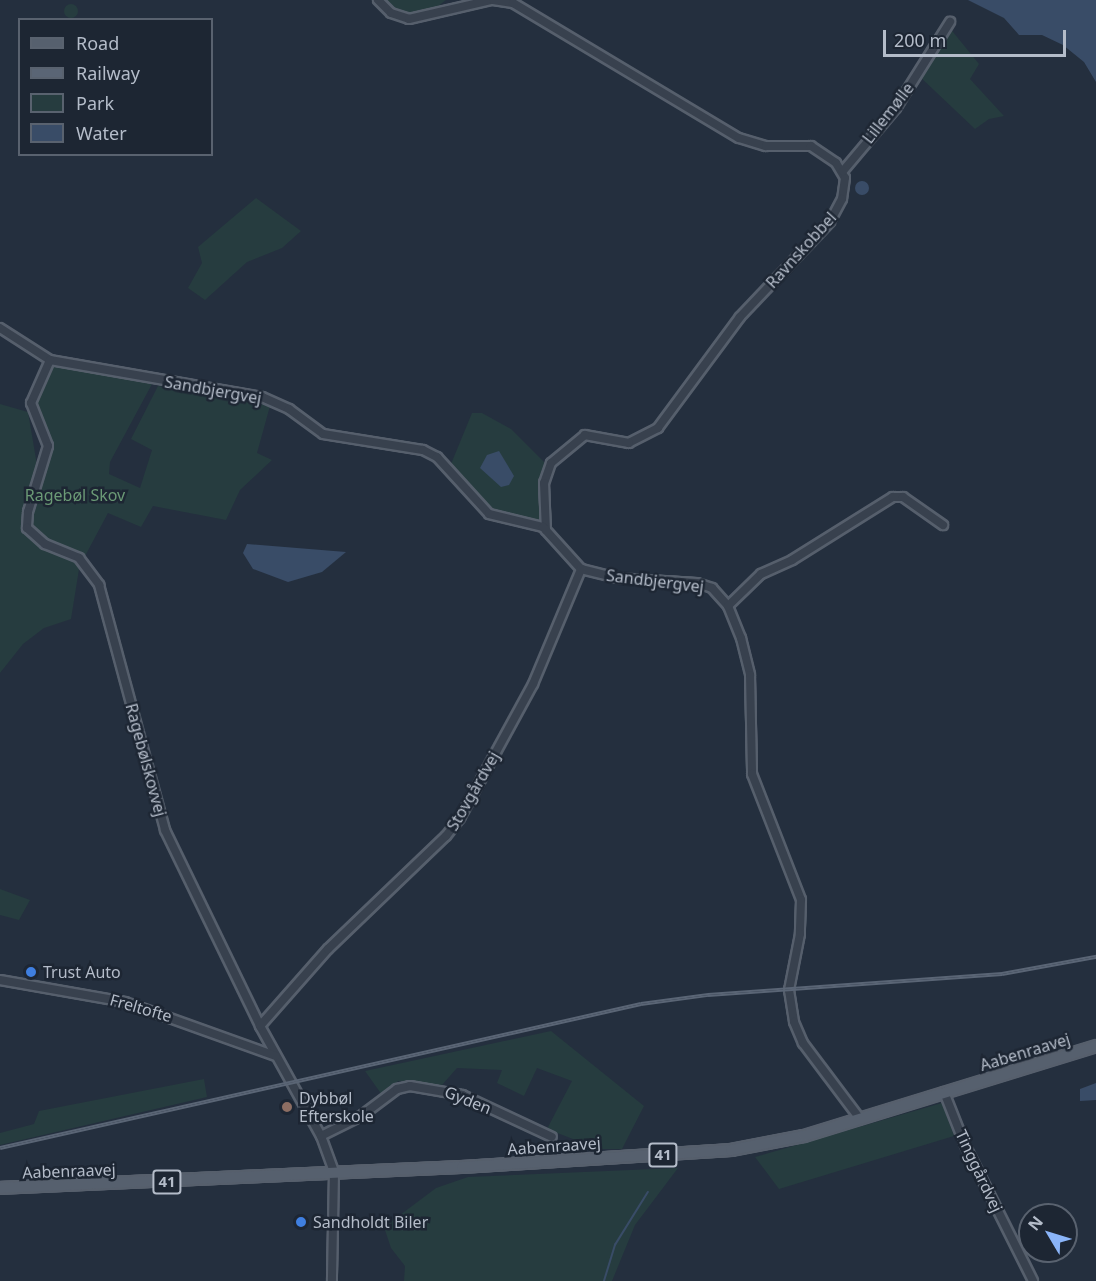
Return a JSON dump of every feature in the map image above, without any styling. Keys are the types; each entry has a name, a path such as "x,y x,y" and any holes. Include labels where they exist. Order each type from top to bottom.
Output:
{"main road":[{"name":"Aabenraavej","path":"0,1188 335,1175 731,1150 784,1142 1096,1046"}],"street":[{"path":"378,0 391,13 408,19 492,0 513,3 739,138 766,146 811,146 843,171"},
{"name":"Lillemølle","path":"843,171 896,108 950,22"},
{"name":"Ravnskobbel","path":"546,530 544,483 551,463 585,435 630,443 658,428 740,317 830,222 842,199 843,171"},
{"name":"Sandbjergvej","path":"0,328 50,360 262,397 289,409 323,434 423,450 437,457 489,514 546,530"},
{"name":"Ragebølskovvej","path":"50,360 31,403 48,446 28,512 27,528 45,544 79,558 99,585 165,830 260,1026 321,1136 335,1175"},
{"path":"860,1119 802,1043 794,1022 789,990 801,926 801,900 756,792 749,756 750,675 728,606 762,574 792,560 893,497 903,497 943,525"},
{"path":"546,530 581,569"},
{"name":"Sandbjergvej","path":"581,569 617,578 704,585 728,606"},
{"name":"Stovgårdvej","path":"260,1026 328,949 446,837 460,818 533,684 581,569"},
{"name":"Freltofte","path":"0,980 125,1002 276,1056"},
{"name":"Gyden","path":"321,1136 361,1116 397,1089 410,1086 462,1095 552,1137"},
{"name":"Tinggårdvej","path":"944,1092 965,1145 1033,1281"},
{"path":"332,1281 335,1175"}],"green space":[{"path":"380,0 446,0 437,7 402,14"},
{"path":"71,4 76,6 78,11 76,16 71,18 66,16 64,11 66,6"},
{"path":"949,27 979,64 970,79 1004,116 989,119 975,129 918,75"},
{"path":"256,198 301,231 282,248 247,262 205,300 188,288 202,263 198,247"},
{"path":"52,364 152,384 110,462 109,474 140,488 152,450 131,439 158,386 270,406 257,453 272,460 240,490 226,520 153,506 141,527 108,513 84,558 43,540 32,531 30,516 51,449 34,403"},
{"name":"Ragebøl Skov","path":"0,404 28,412 38,471 24,528 32,541 80,563 71,619 44,628 23,644 0,673"},
{"path":"472,413 482,413 511,429 544,462 542,520 499,515 484,506 451,464"},
{"path":"0,889 30,900 19,920 0,915"},
{"path":"551,1031 644,1106 622,1149 599,1149 547,1129 572,1081 537,1068 524,1096 497,1083 502,1070 457,1068 442,1085 398,1081 382,1095 365,1071"},
{"path":"204,1079 207,1097 0,1145 0,1133 34,1124 39,1111"},
{"path":"942,1103 954,1136 779,1189 755,1157"},
{"path":"678,1168 635,1225 612,1281 404,1281 405,1266 391,1248 384,1227 436,1188 468,1177"}],"water":[{"path":"968,0 1096,0 1096,82 1084,62 1063,45 1042,35 1019,35 1004,18"},
{"path":"859,181 865,181 869,188 865,195 859,195 855,191 855,185"},
{"path":"499,451 514,476 509,485 501,487 480,468 487,455"},
{"path":"247,544 346,552 322,572 288,582 253,569 243,553"},
{"path":"1096,1083 1096,1100 1080,1101 1080,1089"}],"waterway":[{"path":"604,1281 615,1245 648,1192"}],"railway":[{"path":"0,1148 641,1004 708,995 1002,974 1096,957"}],"place":[{"name":"Trust Auto","path":"31,972"},
{"name":"Dybbøl Efterskole","path":"287,1107"},
{"name":"Sandholdt Biler","path":"301,1222"}]}
